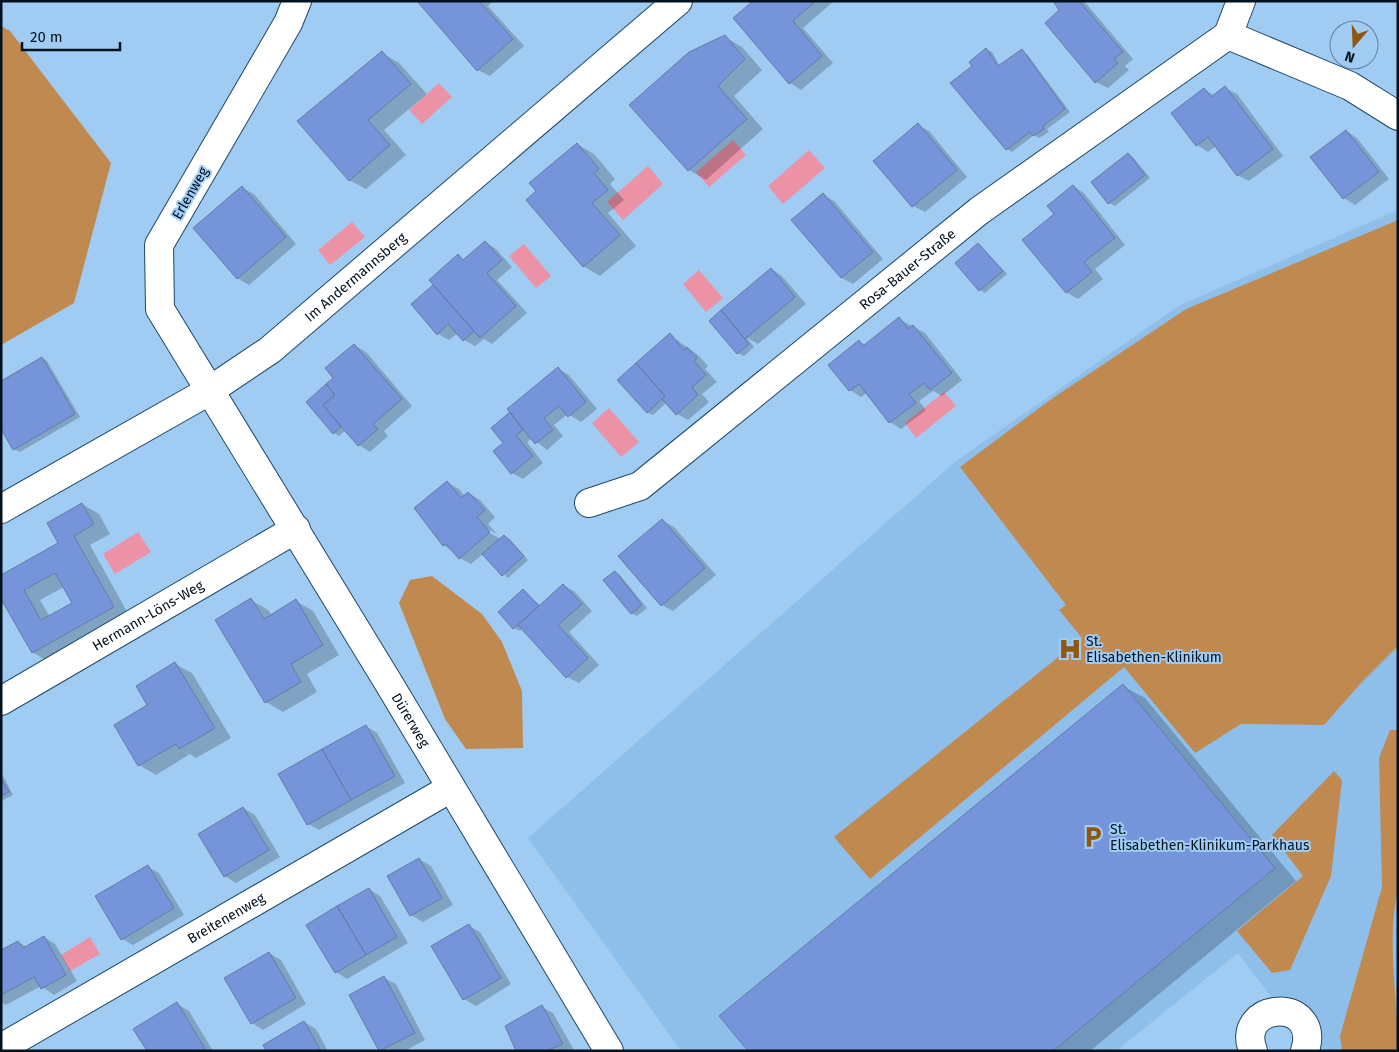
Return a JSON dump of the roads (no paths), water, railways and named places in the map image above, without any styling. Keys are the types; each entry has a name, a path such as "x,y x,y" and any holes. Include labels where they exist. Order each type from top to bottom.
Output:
{"street":[{"name":"Erlenweg","path":"209,391 160,309 159,245 288,23 297,1"},
{"name":"Im Andermannsberg","path":"1,509 209,391 270,350 678,1"},
{"path":"1241,1 1228,36 1350,86 1398,116"},
{"name":"Rosa-Bauer-Straße","path":"589,504 640,486 979,211 1228,36"},
{"name":"Dürerweg","path":"209,391 296,530 609,1051"},
{"name":"Hermann-Löns-Weg","path":"1,702 296,530"},
{"name":"Breitenenweg","path":"1,1048 451,788"},
{"path":"1253,1051 1250,1036 1253,1027 1265,1014 1275,1010 1284,1011 1300,1019 1308,1034 1306,1051"}],"place":[{"name":"St. Elisabethen-Klinikum","path":"1070,649"},
{"name":"St. Elisabethen-Klinikum-Parkhaus","path":"1093,837"}]}
